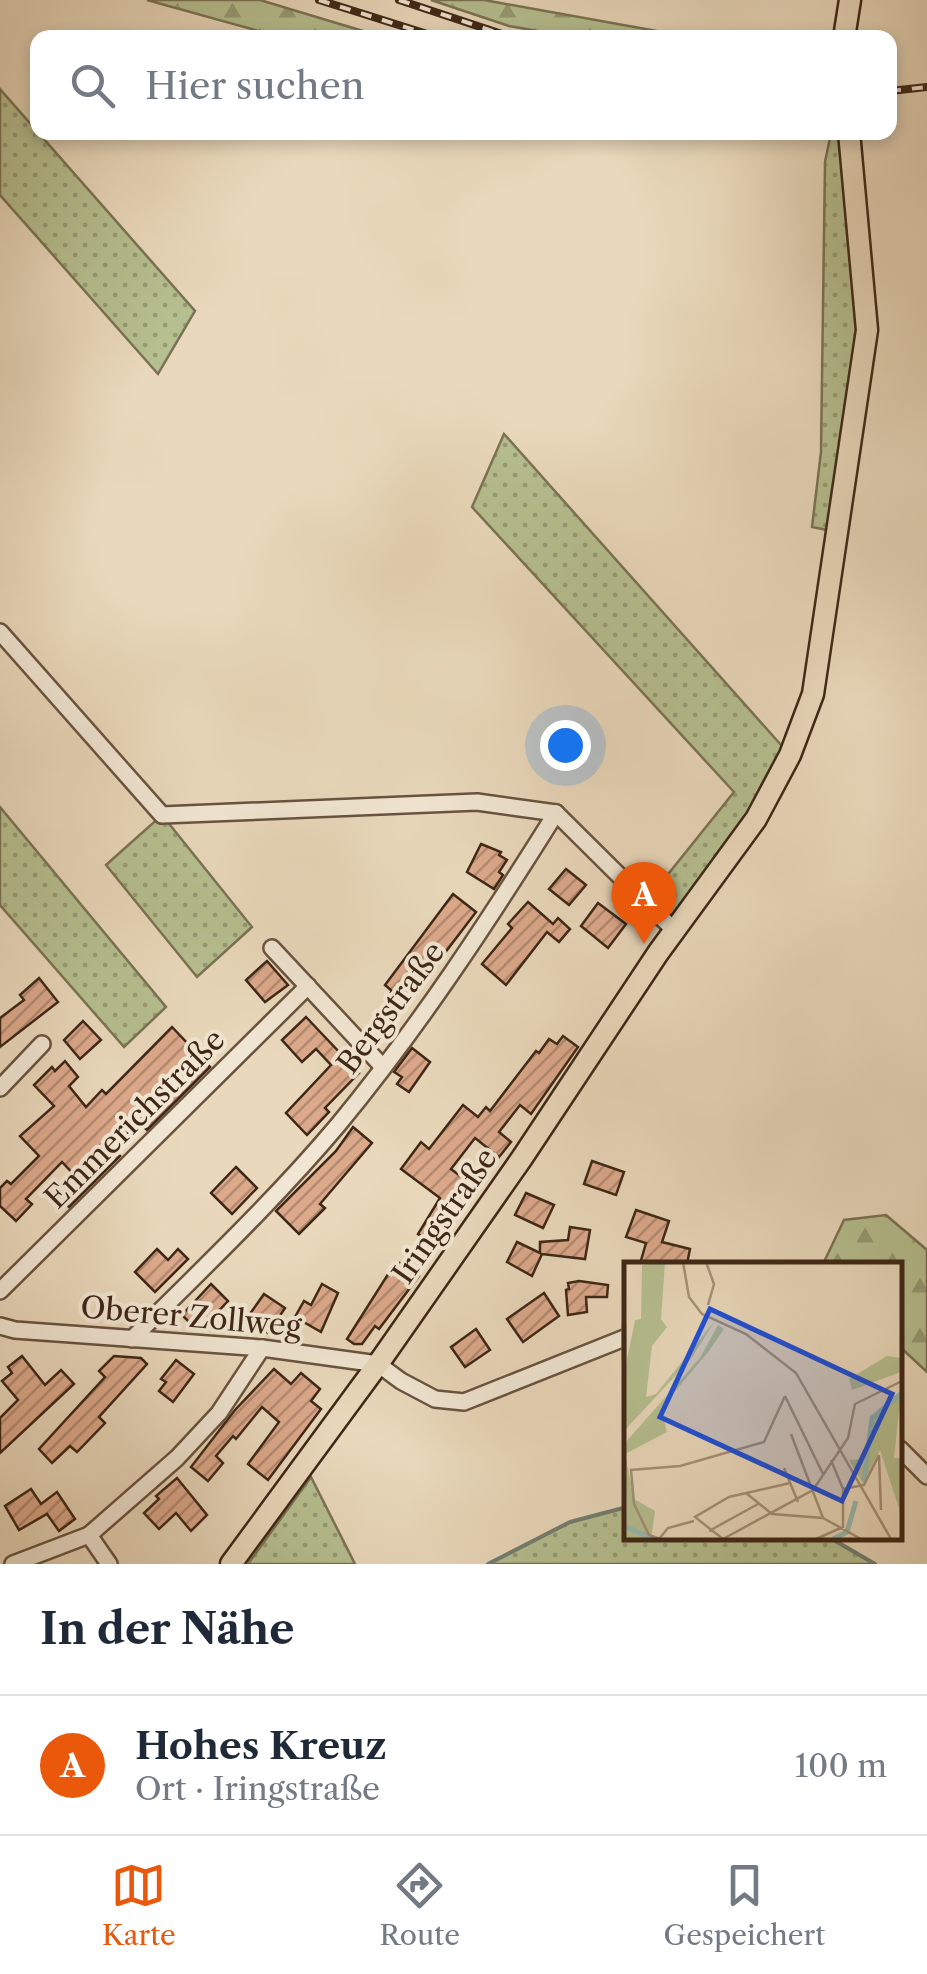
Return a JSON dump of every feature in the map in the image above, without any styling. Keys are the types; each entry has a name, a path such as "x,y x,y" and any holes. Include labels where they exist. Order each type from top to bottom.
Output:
{"main road":[{"path":"845,30 850,0"},
{"name":"Iringstraße","path":"231,1564 378,1364 698,896 756,819 790,755 813,694 867,330 850,140"}],"street":[{"path":"0,632 162,814 478,802 556,813 675,930"},
{"name":"Bergstraße","path":"132,1339 337,1125 480,935 556,813"},
{"path":"272,948 382,1066"},
{"name":"Emmerichstraße","path":"0,1291 308,986"},
{"path":"0,1088 42,1044"},
{"name":"Oberer Zollweg","path":"0,1326 262,1348 378,1364"},
{"path":"378,1364 401,1382 434,1399 464,1402 624,1338"},
{"path":"13,1564 90,1535 178,1458 218,1413 262,1348"},
{"path":"902,1451 927,1476"},
{"path":"90,1535 109,1564"}],"green space":[{"path":"147,0 260,0 360,30 255,30"},
{"path":"431,0 484,0 651,30 532,30"},
{"path":"0,89 30,123 30,140 45,140 195,311 158,374 0,195"},
{"path":"830,140 848,140 867,330 837,532 812,527 821,452 825,162"},
{"path":"504,434 790,755 675,931 645,903 734,792 472,507"},
{"path":"0,807 166,1007 124,1047 0,905"},
{"path":"162,815 252,927 197,977 106,865"},
{"path":"886,1215 927,1250 927,1372 902,1349 902,1262 824,1262 844,1220"},
{"path":"311,1477 355,1564 248,1564"},
{"path":"624,1508 624,1539 831,1539 875,1564 488,1564 570,1522"}],"building":[{"path":"481,844 501,852 499,855 507,860 494,889 467,872"},
{"path":"566,869 586,885 569,905 549,889"},
{"path":"453,894 476,912 403,1008 388,997 392,991 385,985"},
{"path":"528,902 553,924 558,918 570,929 559,942 547,932 506,985 482,964"},
{"path":"598,903 626,924 608,948 581,926"},
{"path":"267,961 288,985 265,1002 246,980"},
{"path":"39,978 58,1002 0,1047 0,1018 24,1000 20,995"},
{"path":"306,1017 359,1073 325,1108 329,1112 307,1135 286,1113 331,1065 316,1049 302,1062 282,1040"},
{"path":"83,1021 101,1040 80,1059 64,1040"},
{"path":"172,1027 210,1067 147,1130 139,1122 113,1149 120,1156 69,1207 60,1197 78,1179 62,1162 26,1199 32,1204 16,1221 0,1206 0,1188 7,1181 11,1184 39,1156 20,1136 54,1106 34,1085 52,1067 55,1071 65,1061 78,1077 69,1086 86,1107 102,1090 106,1094"},
{"path":"563,1036 578,1047 531,1114 520,1105 499,1132 511,1142 499,1157 475,1138 451,1169 477,1189 448,1226 451,1228 438,1247 418,1234 440,1198 401,1169 421,1142 429,1149 463,1105 478,1117 486,1107 490,1111 536,1051 539,1053 549,1039 557,1044"},
{"path":"412,1048 430,1062 409,1092 397,1084 402,1077 394,1072"},
{"path":"353,1127 372,1143 320,1204 325,1208 299,1234 276,1211 336,1151"},
{"path":"592,1161 624,1172 616,1195 584,1184"},
{"path":"236,1167 257,1188 232,1214 211,1193"},
{"path":"526,1193 554,1205 543,1228 515,1215"},
{"path":"636,1210 669,1221 662,1242 690,1249 687,1262 641,1262 646,1243 626,1237"},
{"path":"570,1227 590,1230 585,1259 542,1254 532,1276 507,1262 517,1242 540,1253 540,1242 568,1240"},
{"path":"157,1249 168,1260 178,1249 188,1259 155,1292 135,1272"},
{"path":"400,1263 419,1276 379,1329 375,1326 362,1344 354,1344 347,1339 392,1268 395,1271"},
{"path":"568,1283 608,1285 607,1297 586,1297 587,1312 568,1315"},
{"path":"211,1284 228,1301 208,1322 202,1317 193,1326 182,1315"},
{"path":"322,1284 338,1293 321,1332 295,1317 304,1301 311,1305"},
{"path":"544,1293 559,1316 523,1342 507,1319"},
{"path":"264,1294 285,1308 268,1333 247,1318"},
{"path":"476,1329 490,1350 465,1367 451,1347"},
{"path":"22,1356 45,1385 61,1370 74,1384 0,1453 0,1418 18,1400 2,1381 12,1373 8,1367"},
{"path":"114,1356 141,1358 147,1364 99,1417 105,1423 77,1452 70,1446 52,1463 39,1449 105,1377 99,1371"},
{"path":"176,1360 194,1374 173,1402 159,1391 166,1382 161,1379"},
{"path":"274,1369 291,1384 301,1373 320,1389 311,1401 321,1409 268,1480 248,1464 279,1422 262,1407 216,1456 223,1463 208,1481 191,1467 235,1410"},
{"path":"177,1478 207,1515 191,1531 176,1513 159,1529 144,1513"},
{"path":"31,1489 41,1504 57,1492 75,1519 59,1531 47,1514 19,1530 5,1506"}],"waterway":[{"path":"488,1564 570,1522 624,1508"},
{"path":"832,1539 875,1564"}],"railway":[{"path":"319,0 415,30"},
{"path":"399,0 490,30"},
{"path":"897,90 927,87"}],"place":[{"name":"Hohes Kreuz","path":"644,944"}]}
